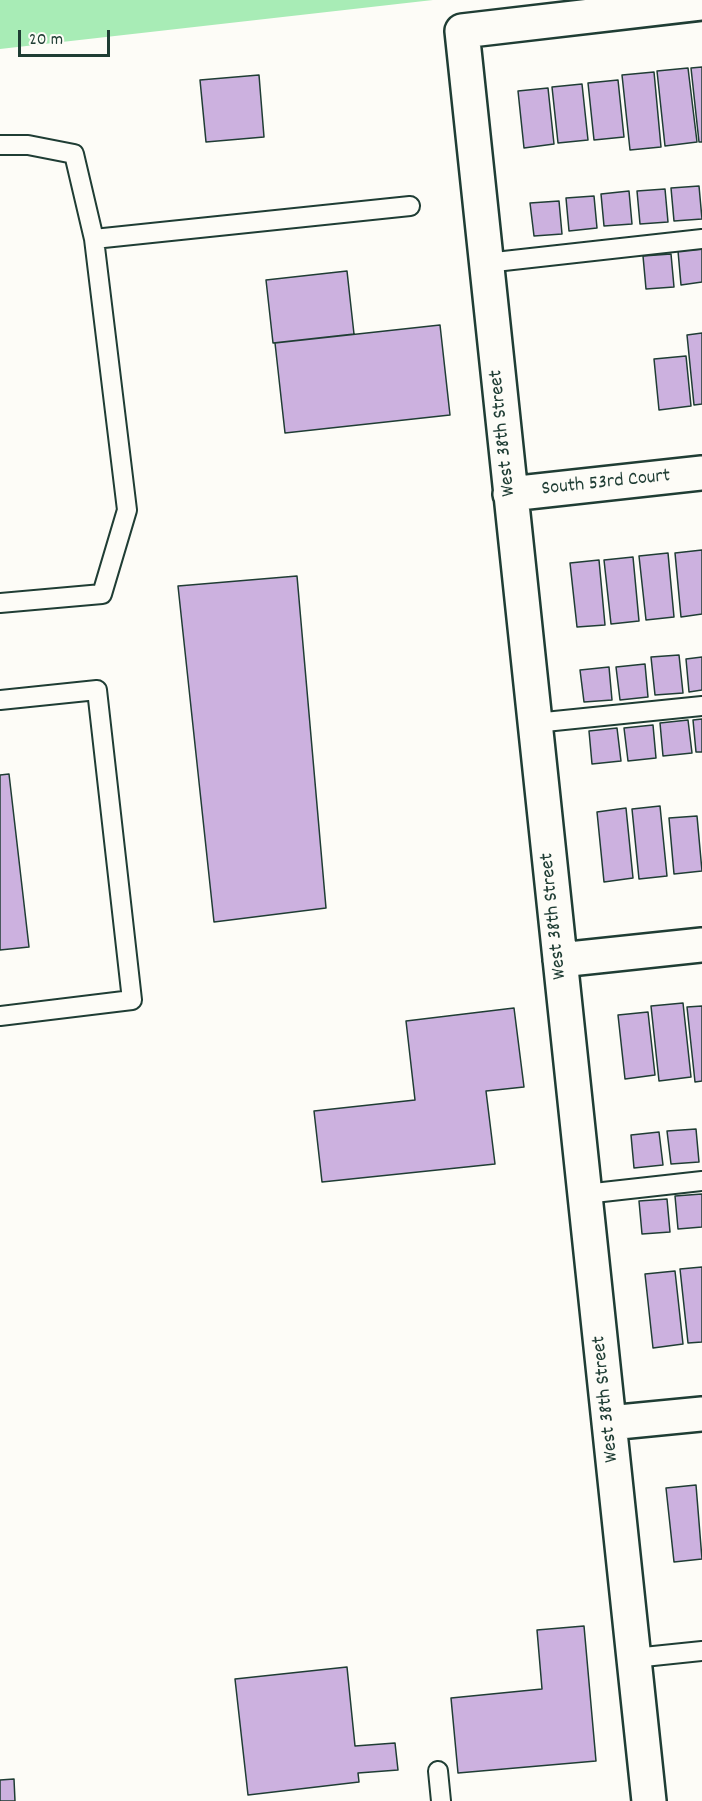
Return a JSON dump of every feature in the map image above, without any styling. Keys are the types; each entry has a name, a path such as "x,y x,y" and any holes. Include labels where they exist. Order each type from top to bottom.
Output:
{"street":[{"name":"West 38th Street","path":"649,1801 462,31 702,3"},
{"name":"South 53rd Court","path":"510,494 702,473"},
{"path":"560,960 702,945"},
{"path":"609,1423 702,1414"}],"lane":[{"path":"0,145 28,145 74,154 94,239 128,510 102,594 0,603"},
{"path":"94,239 410,206"},
{"path":"486,263 702,239"},
{"path":"0,700 97,690 132,1000 0,1016"},
{"path":"535,723 702,706"},
{"path":"585,1194 702,1181"},
{"path":"634,1658 702,1651"},
{"path":"438,1771 441,1801"}],"green space":[{"path":"0,0 433,0 0,49"}],"building":[{"path":"702,67 702,142 699,142 691,68"},
{"path":"688,68 697,142 665,146 657,71"},
{"path":"654,72 661,147 630,150 622,75"},
{"path":"259,75 264,137 206,142 200,80"},
{"path":"618,80 624,137 594,140 588,83"},
{"path":"582,84 588,140 558,143 552,87"},
{"path":"548,88 554,144 524,148 518,91"},
{"path":"699,186 702,219 674,221 671,188"},
{"path":"665,189 668,222 640,224 637,191"},
{"path":"629,191 632,224 604,226 601,194"},
{"path":"594,196 597,228 569,231 566,198"},
{"path":"559,201 562,234 534,236 530,203"},
{"path":"702,249 702,282 681,285 678,251"},
{"path":"671,254 674,287 646,289 643,256"},
{"path":"347,271 354,334 273,343 266,280"},
{"path":"440,325 450,415 285,433 275,343"},
{"path":"702,333 702,404 694,405 687,335"},
{"path":"686,356 691,406 659,410 654,359"},
{"path":"702,550 702,614 681,617 675,553"},
{"path":"668,553 674,617 646,620 639,556"},
{"path":"633,557 639,621 611,624 604,560"},
{"path":"599,560 605,625 577,627 570,563"},
{"path":"297,576 326,908 214,922 178,586"},
{"path":"679,655 683,693 655,695 651,657"},
{"path":"702,657 702,690 689,692 686,659"},
{"path":"645,664 648,697 620,700 616,667"},
{"path":"609,667 612,700 584,702 580,670"},
{"path":"702,719 702,752 696,752 693,720"},
{"path":"688,720 692,753 663,756 660,723"},
{"path":"653,725 656,758 628,761 624,728"},
{"path":"617,728 621,761 592,764 589,731"},
{"path":"9,774 29,947 0,950 0,775"},
{"path":"660,806 667,876 639,879 632,809"},
{"path":"626,808 633,878 604,882 597,812"},
{"path":"697,816 702,871 674,874 669,818"},
{"path":"683,1003 691,1077 659,1081 651,1006"},
{"path":"702,1006 702,1081 695,1082 687,1007"},
{"path":"514,1008 524,1087 486,1091 495,1164 322,1182 314,1111 415,1100 406,1021"},
{"path":"648,1012 655,1075 625,1079 618,1015"},
{"path":"696,1129 699,1162 671,1164 667,1131"},
{"path":"659,1132 663,1165 634,1168 631,1135"},
{"path":"702,1194 702,1227 678,1229 675,1196"},
{"path":"667,1199 670,1232 642,1234 639,1201"},
{"path":"702,1267 702,1342 688,1343 680,1269"},
{"path":"675,1271 683,1344 653,1348 645,1274"},
{"path":"696,1485 702,1559 674,1562 666,1488"},
{"path":"584,1626 596,1761 458,1773 451,1698 542,1689 537,1630"},
{"path":"347,1667 355,1746 395,1743 398,1770 358,1773 359,1782 248,1795 235,1679"},
{"path":"14,1779 15,1801 0,1801 0,1780"}]}
